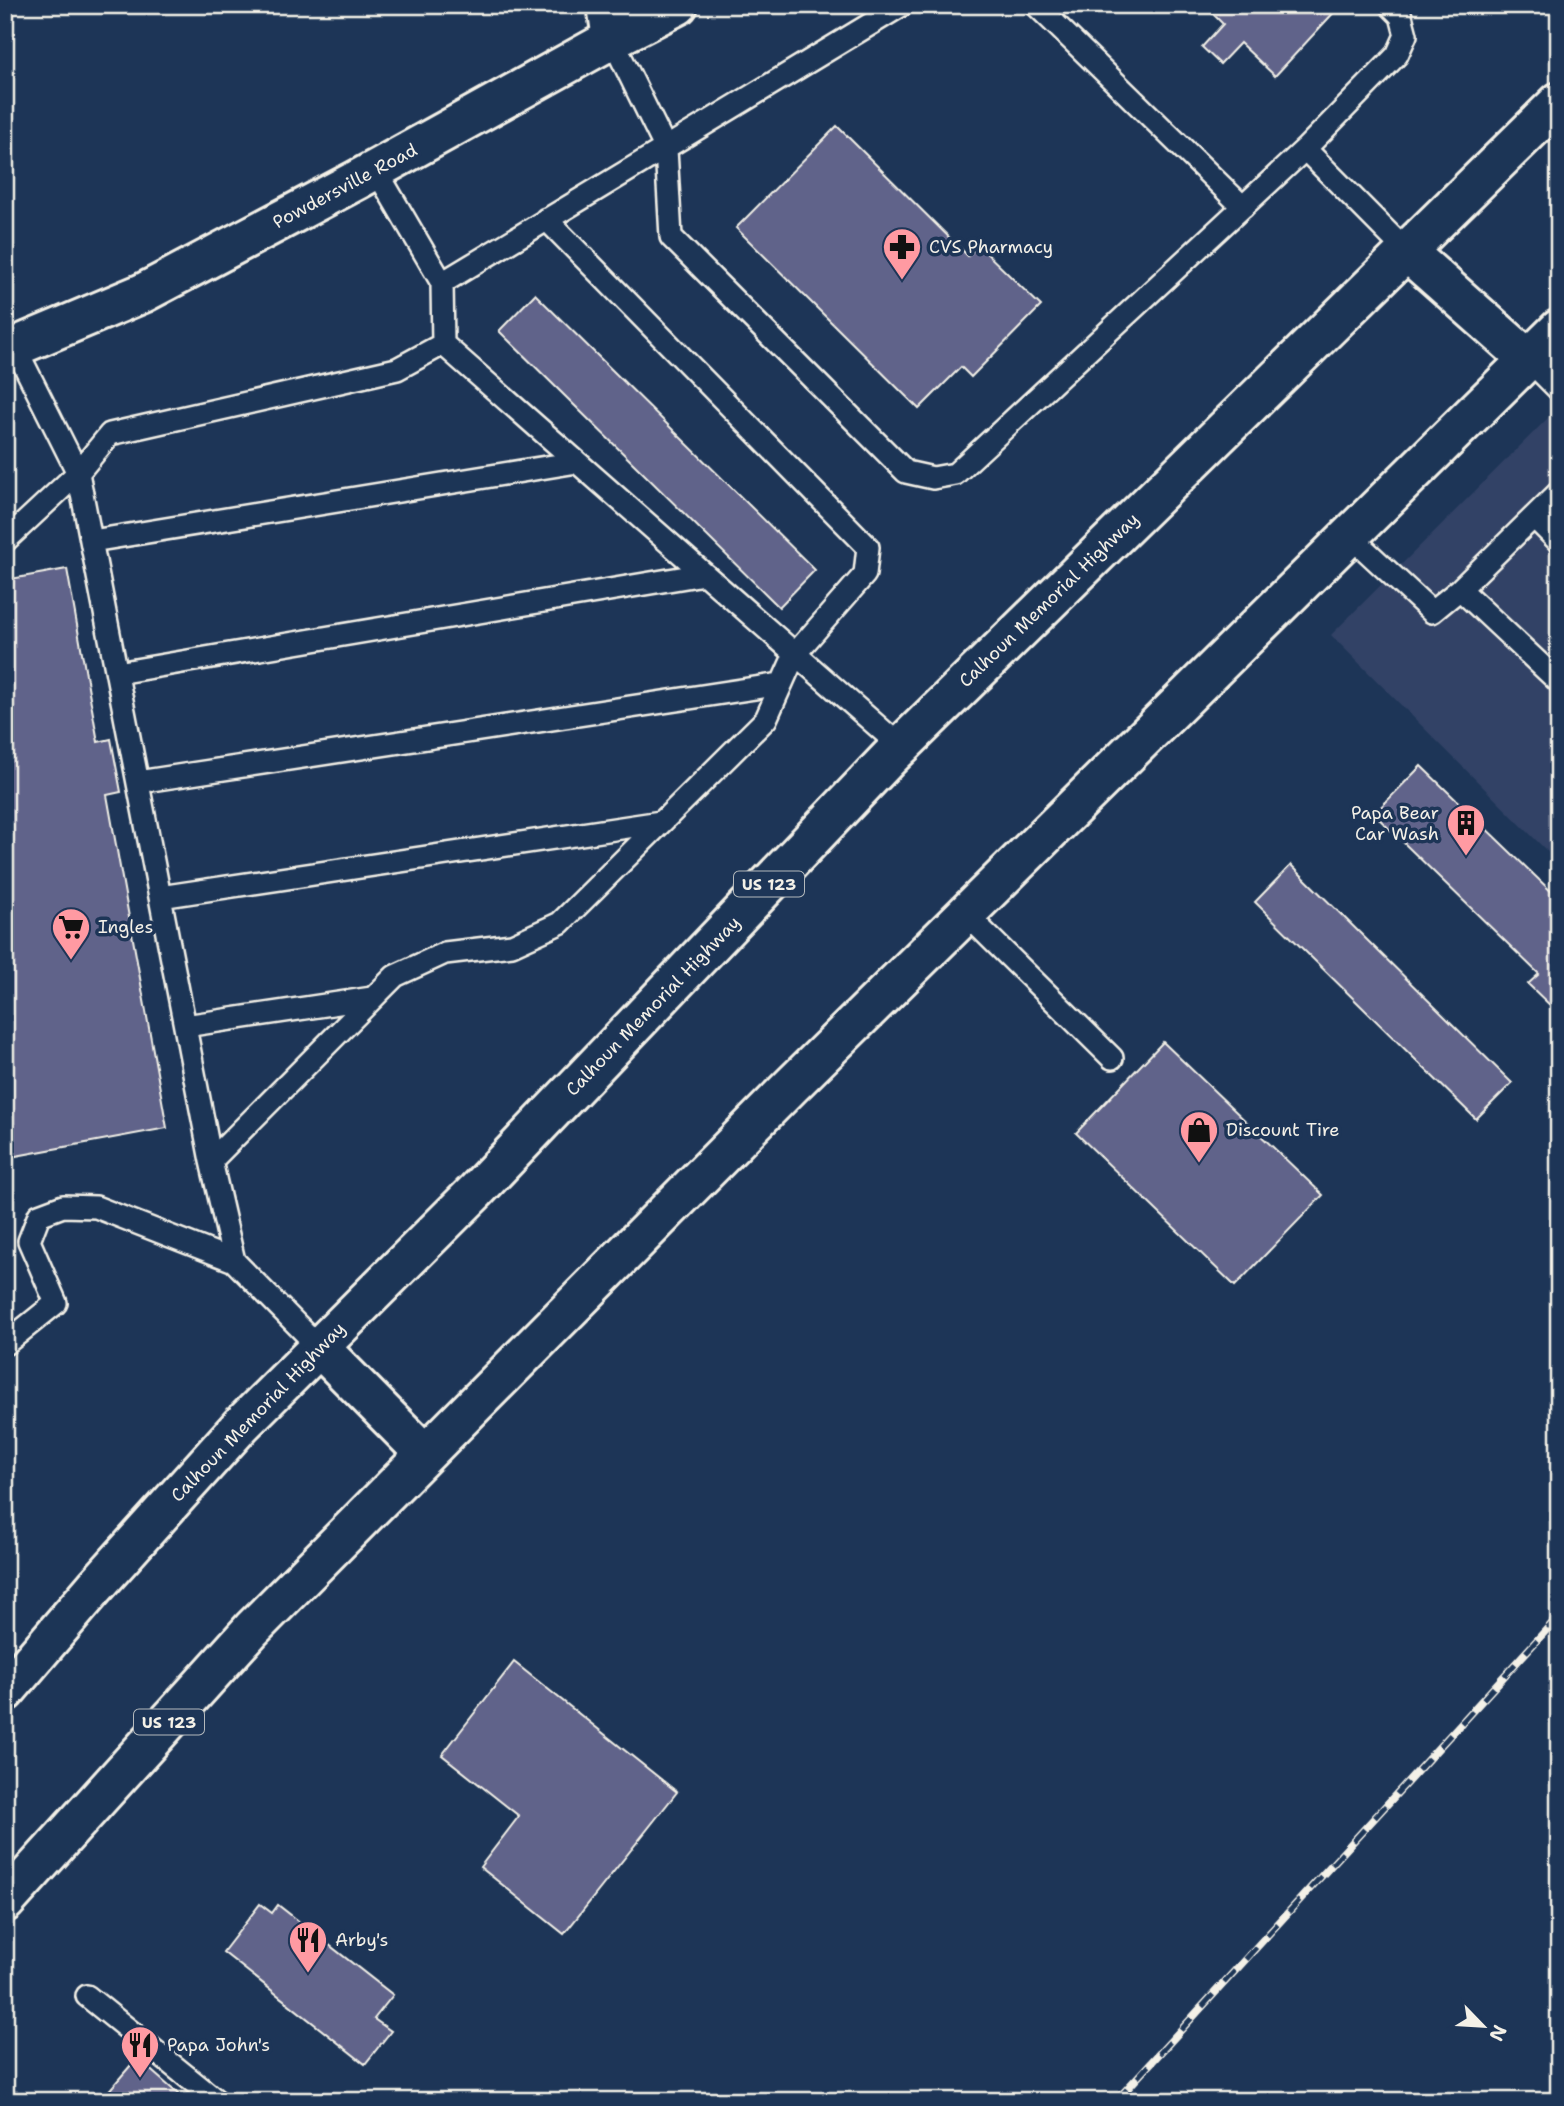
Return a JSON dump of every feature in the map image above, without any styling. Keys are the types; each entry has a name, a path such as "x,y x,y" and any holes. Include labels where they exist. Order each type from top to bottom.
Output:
{"main road":[{"name":"Powdersville Road","path":"10,349 143,293 376,170 610,22 678,5"},
{"name":"Calhoun Memorial Highway","path":"5,1692 232,1435 476,1191 900,746 1559,102"},
{"path":"1405,250 1528,359"},
{"name":"US 123","path":"5,1902 252,1629 791,1086 1559,329"},
{"path":"319,1347 425,1454"}],"lane":[{"path":"442,283 902,5"},
{"path":"1036,5 1243,207"},
{"path":"610,22 666,149 671,237 906,472 933,478 955,474 1305,149 1397,55 1406,35 1401,16 1390,5"},
{"path":"1305,149 1405,250"},
{"path":"376,170 442,283 443,344 900,746"},
{"path":"211,1161 395,976 445,953 512,944 560,923 766,719 795,654 865,574 867,547 546,219"},
{"path":"5,541 78,473 110,434 397,369 443,344"},
{"path":"10,349 78,473 211,1161 234,1261"},
{"path":"1528,359 1559,390"},
{"path":"92,541 577,462"},
{"path":"1349,535 1432,612 1460,589 1559,492"},
{"path":"1534,517 1559,542"},
{"path":"117,673 704,574"},
{"path":"1460,589 1559,682"},
{"path":"138,782 781,684"},
{"path":"160,897 662,822"},
{"path":"966,914 1112,1058"},
{"path":"185,1026 372,998"},
{"path":"5,1344 56,1303 29,1241 39,1215 63,1206 96,1208 234,1261 319,1347"},
{"path":"87,1996 217,2101"}],"shaded area":[{"path":"1559,407 1559,863 1331,635"}],"building":[{"path":"1204,5 1339,7 1275,76 1240,43 1220,64 1202,47 1223,24"},
{"name":"CVS Pharmacy","path":"837,126 968,256 978,245 1041,306 971,377 961,367 919,409 736,228"},
{"path":"535,294 815,570 779,607 499,331"},
{"name":"Ingles","path":"67,569 98,742 111,739 121,792 107,795 167,1128 5,1158 5,580"},
{"name":"Papa Bear Car Wash","path":"1421,766 1559,899 1559,1014 1528,984 1539,974 1374,814"},
{"path":"1291,865 1512,1083 1476,1119 1255,902"},
{"name":"Discount Tire","path":"1163,1042 1323,1195 1235,1286 1076,1133"},
{"path":"514,1662 677,1792 564,1934 480,1867 519,1816 442,1755"},
{"name":"Arby's","path":"260,1904 272,1913 278,1905 393,1995 374,2019 391,2031 365,2064 223,1952"},
{"name":"Papa John's","path":"137,2058 186,2101 100,2101"}],"railway":[{"path":"1116,2101 1559,1616"}],"place":[{"name":"CVS Pharmacy","path":"902,281"},
{"name":"Papa Bear Car Wash","path":"1466,857"},
{"name":"Ingles","path":"71,961"},
{"name":"Discount Tire","path":"1199,1164"},
{"name":"Arby's","path":"308,1974"},
{"name":"Papa John's","path":"140,2079"}]}
